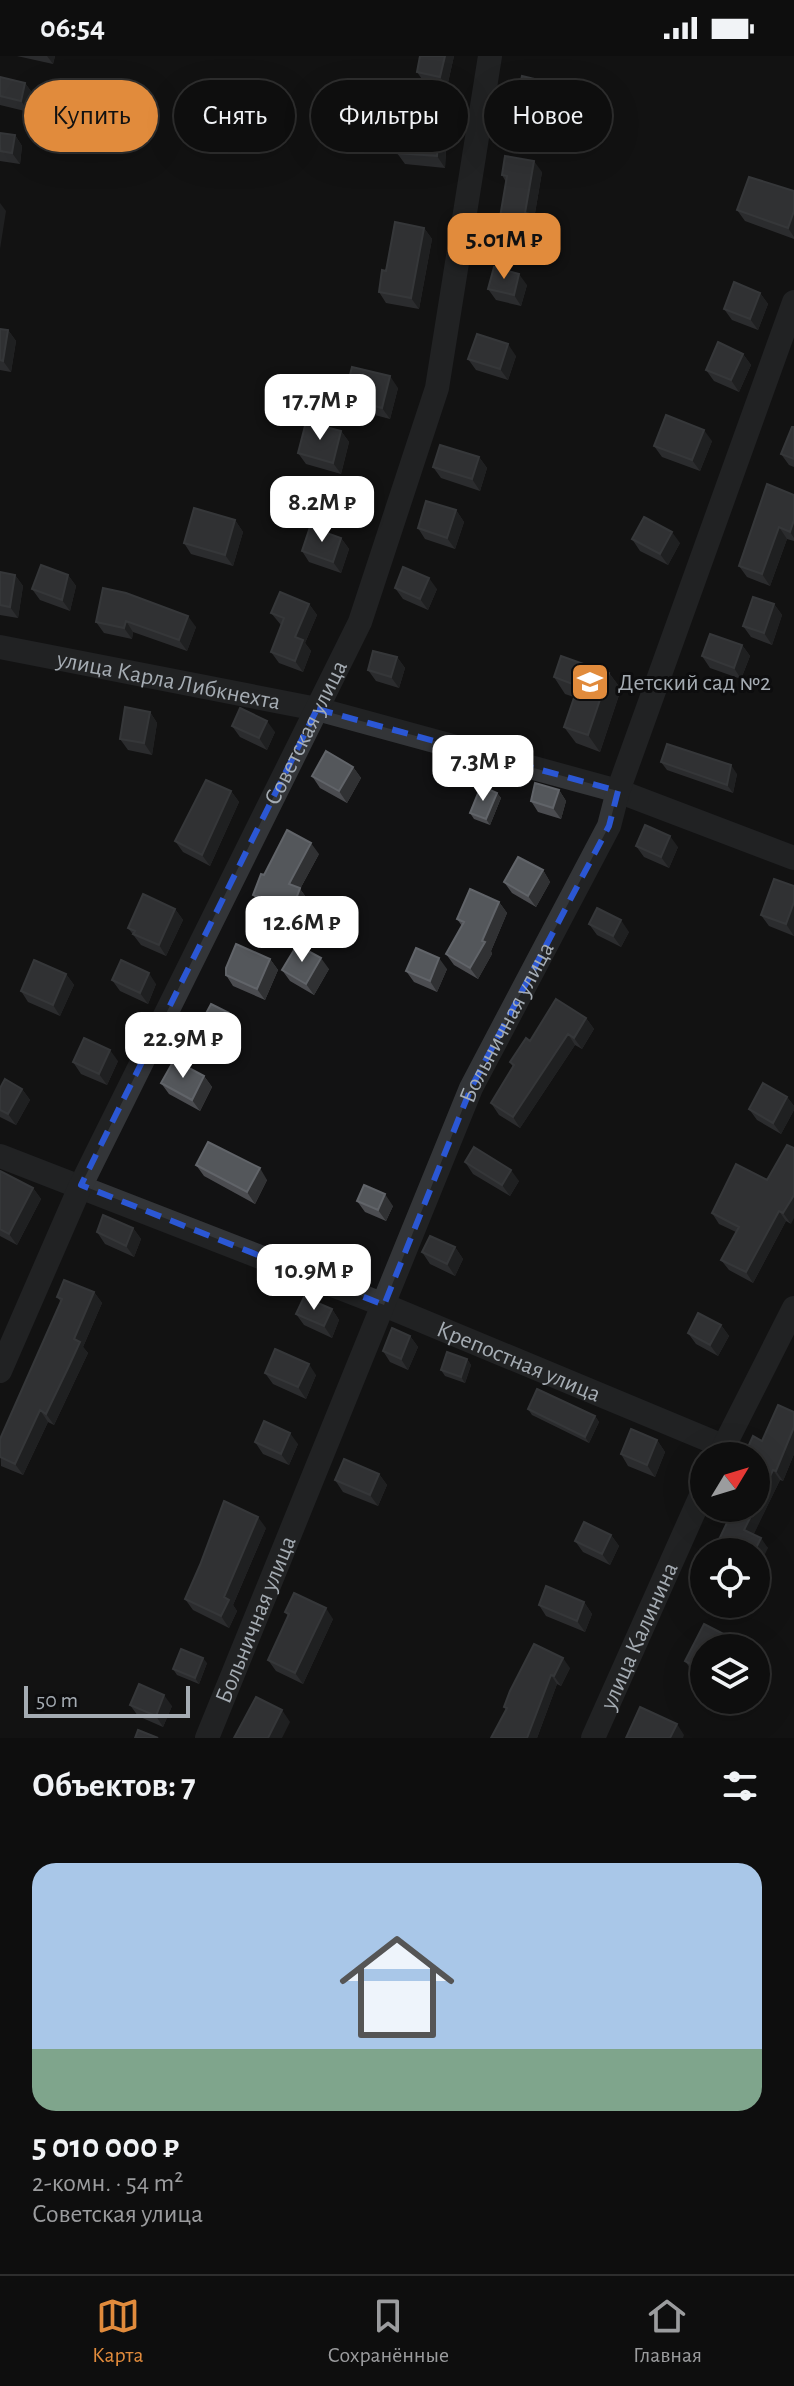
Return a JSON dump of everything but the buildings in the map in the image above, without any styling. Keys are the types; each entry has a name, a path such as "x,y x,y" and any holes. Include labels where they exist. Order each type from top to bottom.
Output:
{"street":[{"name":"Советская улица","path":"0,1371 81,1185 360,622 437,388 490,56"},
{"name":"Больничная улица","path":"207,1738 471,1088 609,826 618,791 794,302"},
{"name":"улица Карла Либкнехта","path":"0,647 317,709 618,791 794,858"},
{"name":"Крепостная улица","path":"0,1156 384,1305 700,1442"},
{"path":"726,1442 794,1308"},
{"name":"улица Калинина","path":"593,1738 690,1520"}],"highlighted area":[{"path":"317,709 618,791 609,826 471,1088 384,1305 81,1185"}],"place":[{"name":"Детский сад №2","path":"590,682"}]}
